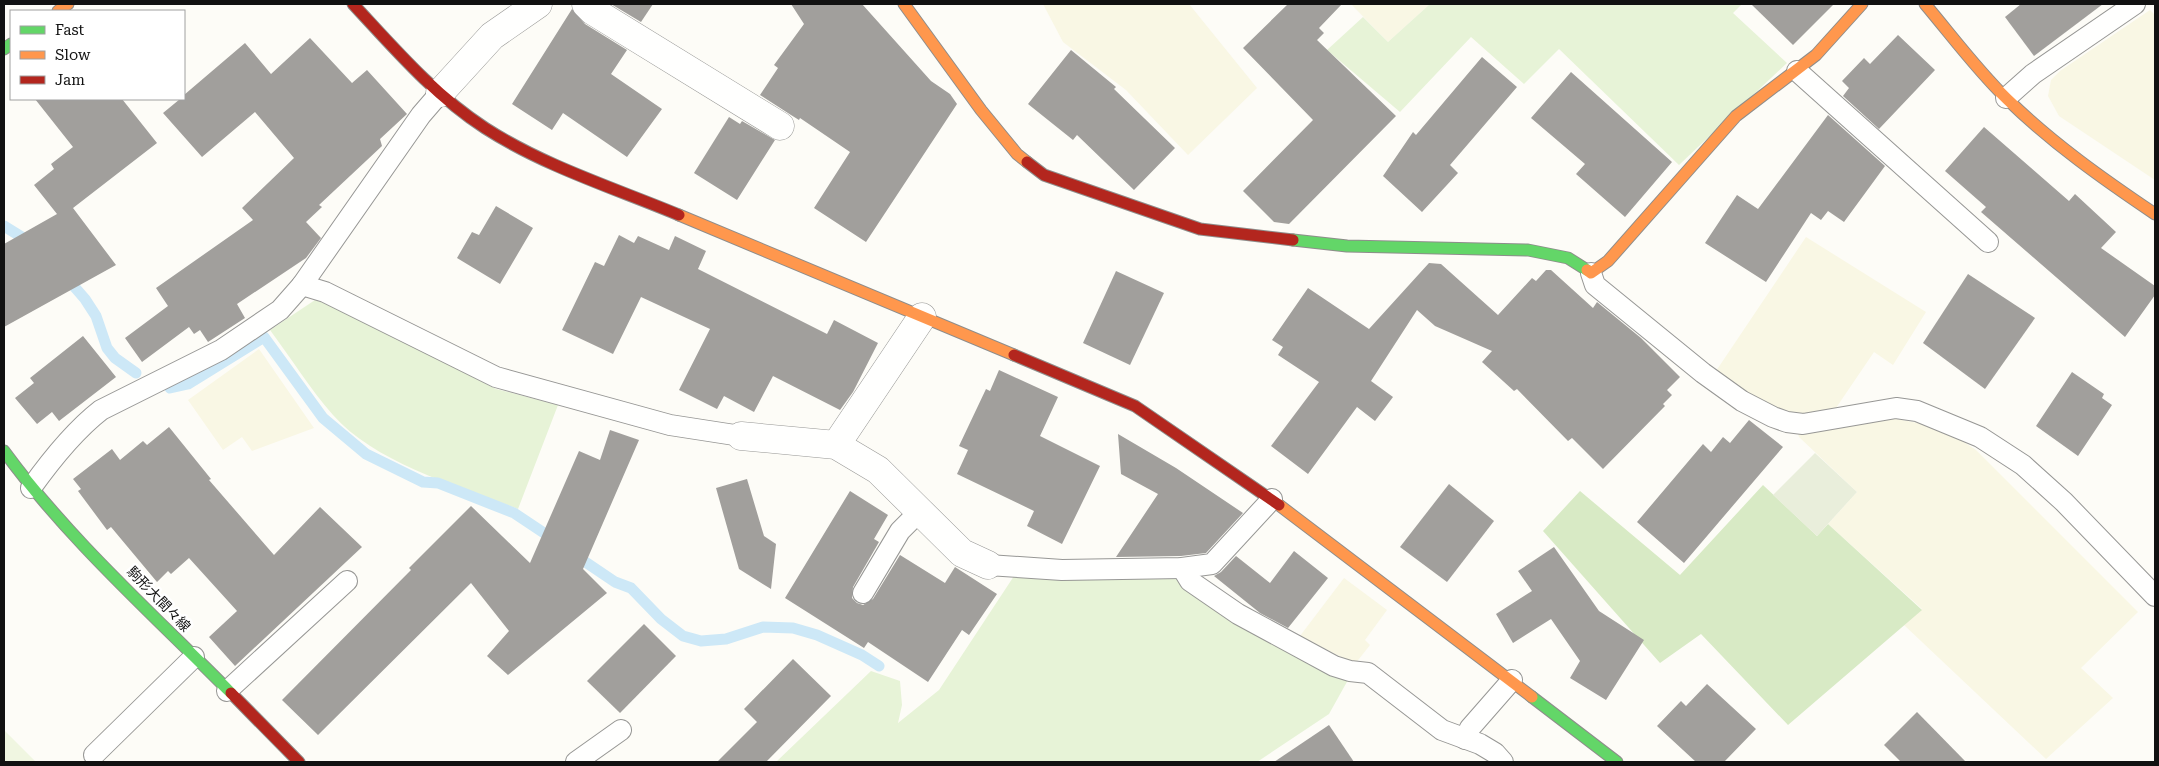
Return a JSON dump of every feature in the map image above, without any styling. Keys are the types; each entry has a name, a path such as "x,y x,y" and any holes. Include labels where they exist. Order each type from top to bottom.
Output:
{"street":[{"path":"353,4 440,94 508,141 568,169 1135,406 1272,499 1512,680 1617,762"},
{"path":"440,94 492,36 538,4"},
{"path":"586,4 593,11 780,126"},
{"path":"904,4 977,104 1017,154 1044,175 1200,229 1347,246 1528,250 1568,258 1591,273 1608,261 1736,116 1816,55 1862,4"},
{"path":"1925,4 2006,98 2074,158 2155,214"},
{"path":"836,445 922,317"},
{"path":"741,436 836,445 878,470 962,553 988,565"},
{"name":"駒形大間々線","path":"4,451 31,488 227,691 299,762"}],"lane":[{"path":"2006,98 2033,74 2135,4"},
{"path":"1797,71 1988,242"},
{"path":"31,488 62,449 89,419 101,410 221,350 280,310 302,285 421,115 440,94"},
{"path":"1591,273 1595,285 1703,373 1742,401 1774,418 1803,424 1896,408 1917,411 1980,437 2023,466 2057,496 2155,596"},
{"path":"302,285 325,292 496,378 670,425 741,436"},
{"path":"988,565 1062,570 1182,568 1212,564 1272,499"},
{"path":"863,593 900,531 920,511"},
{"path":"1182,568 1190,581 1238,614 1334,666 1350,672 1368,673 1442,730 1480,744 1495,753 1503,762"},
{"path":"227,691 347,581"},
{"path":"94,755 194,657"},
{"path":"1464,739 1470,728 1512,680"},
{"path":"576,762 622,730"}],"shaded area":[{"path":"1043,4 1189,4 1257,88 1188,155 1126,90 1063,42"},
{"path":"1351,4 1430,4 1388,42"},
{"path":"2150,10 2155,15 2155,180 2059,116 2048,96 2051,80 2060,71"},
{"path":"1806,237 1926,312 1893,365 1874,352 1836,408 1808,415 1793,414 1761,402 1716,371"},
{"path":"259,349 314,428 252,451 242,437 223,450 188,400"},
{"path":"1892,418 1928,425 1961,440 1976,450 2138,612 2081,668 2113,698 2046,759 1904,625 1922,609 1828,524 1857,492 1799,437 1797,430"},
{"path":"1344,578 1387,610 1365,640 1370,645 1355,664 1300,636"}],"green space":[{"path":"1430,4 1742,4 1733,13 1787,63 1679,165 1559,49 1524,84 1471,37 1400,112 1327,50 1363,17 1388,42"},
{"path":"315,300 338,308 496,389 558,405 518,509 445,482 395,460 371,447 333,415 308,384 270,330"},
{"path":"1815,453 1857,492 1817,536 1773,495"},
{"path":"1763,485 1817,536 1828,524 1922,610 1788,725 1701,634 1660,663 1543,531 1580,491 1680,575"},
{"path":"1014,576 1042,576 1043,579 1174,577 1230,616 1348,680 1329,714 1257,762 776,762 871,671 900,681 902,705 898,723 939,690"},
{"path":"4,730 36,762 4,762"}],"building":[{"path":"611,4 653,4 641,22"},
{"path":"791,4 862,4 931,81 950,94 957,104 866,242 814,208 850,152 800,118 799,120 760,95 778,68 774,65 804,24"},
{"path":"1288,4 1342,4 1319,28 1324,33 1317,40 1396,116 1289,224 1274,222 1243,191 1313,120 1243,48"},
{"path":"1751,4 1834,4 1793,45"},
{"path":"2021,4 2103,4 2034,56 2005,17"},
{"path":"572,9 585,24 627,50 611,74 662,109 627,157 563,113 552,130 512,104"},
{"path":"1898,35 1935,70 1879,129 1843,96 1849,88 1842,81 1864,58 1870,64"},
{"path":"310,38 352,83 367,70 407,114 380,139 382,146 319,205 322,207 306,222 321,238 306,258 237,304 245,318 208,342 200,330 194,334 189,327 142,362 125,338 168,306 156,288 253,220 242,208 294,158 255,112 202,157 163,113 179,100 185,100 185,94 245,43 271,74"},
{"path":"1071,50 1116,87 1114,89 1175,148 1134,190 1077,135 1073,140 1028,104"},
{"path":"1482,57 1517,87 1450,165 1458,173 1422,212 1383,176 1413,132 1416,135"},
{"path":"1571,72 1672,162 1625,217 1576,174 1585,164 1531,118"},
{"path":"36,100 123,100 157,143 73,208 116,265 4,327 4,244 57,214 34,185 54,169 51,164 73,147"},
{"path":"1828,115 1885,166 1844,222 1828,211 1821,220 1811,213 1766,282 1705,243 1737,195 1758,209"},
{"path":"729,117 740,124 742,121 775,140 737,200 694,173"},
{"path":"1984,127 2069,201 2075,194 2116,232 2101,248 2155,286 2155,295 2125,337 1981,212 1986,207 1945,171"},
{"path":"496,206 533,228 500,284 457,258 472,232 479,235"},
{"path":"619,235 634,243 638,236 669,250 675,236 706,251 698,269 827,334 834,320 878,343 853,392 840,410 773,376 754,412 724,396 717,409 679,390 710,329 641,297 613,354 562,330 595,262 604,266"},
{"path":"1429,263 1441,264 1498,315 1532,278 1536,281 1546,270 1551,270 1593,308 1597,302 1641,338 1680,377 1667,390 1672,395 1663,404 1665,406 1603,469 1572,438 1568,441 1517,389 1514,391 1482,362 1492,351 1435,326 1417,310 1371,381 1393,397 1375,421 1357,407 1308,474 1271,446 1319,382 1278,355 1283,347 1272,340 1308,288 1369,329"},
{"path":"1116,271 1164,293 1130,365 1083,343"},
{"path":"1968,274 2035,318 1985,389 1923,343"},
{"path":"83,336 116,377 59,421 52,412 37,424 15,398 34,383 30,378"},
{"path":"999,370 1058,397 1040,436 1100,466 1062,544 1027,526 1034,511 957,474 968,450 959,446 986,389 990,391"},
{"path":"2072,372 2104,394 2102,398 2112,405 2078,456 2036,426"},
{"path":"1749,420 1783,447 1684,563 1637,522 1703,444 1711,452 1723,437 1730,443"},
{"path":"169,427 211,479 209,480 274,555 320,507 362,547 235,666 209,637 237,611 189,558 171,574 168,571 157,582 111,527 107,530 78,491 81,489 73,479 112,449 120,460 143,441 147,445"},
{"path":"610,430 639,440 583,569 607,593 508,675 487,656 509,631 471,583 318,735 282,700 411,570 409,568 471,506 530,563 579,451 600,460"},
{"path":"1118,434 1176,468 1243,513 1206,553 1181,556 1116,557 1158,494 1121,474"},
{"path":"747,479 764,536 776,544 771,589 739,569 716,488"},
{"path":"1449,484 1494,521 1447,582 1400,547"},
{"path":"850,491 888,515 874,539 879,542 853,587 852,598 857,603 863,605 873,599 900,555 945,583 955,567 997,594 969,635 962,630 928,682 868,642 864,648 785,598"},
{"path":"1554,547 1599,611 1644,640 1606,700 1570,678 1580,661 1551,619 1513,643 1496,614 1532,591 1518,571"},
{"path":"1294,551 1328,578 1288,628 1260,613 1214,576 1221,572 1236,556 1270,583"},
{"path":"644,624 676,656 620,713 587,681"},
{"path":"793,659 831,696 766,762 717,762 757,722 744,709"},
{"path":"1707,684 1756,729 1724,762 1696,762 1657,726 1681,701 1686,706"},
{"path":"1917,712 1966,762 1901,762 1884,745"},
{"path":"1329,725 1354,762 1274,762"}],"waterway":[{"path":"4,226 33,244"},
{"path":"65,276 85,299 96,316 107,348 115,358 136,373"},
{"path":"170,388 188,384 264,337 323,418 366,454 423,482 438,483 514,513 556,541"},
{"path":"575,555 615,582 631,588 661,619 683,636 701,641 726,639 763,627 793,628 817,635 862,655 879,666"}],"traffic: fast":[{"path":"4,49 10,45"},
{"path":"1293,240 1347,246 1528,250 1568,258 1587,270"},
{"path":"4,451 29,484 84,546 231,693"},
{"path":"1532,697 1617,762"}],"traffic: slow":[{"path":"59,10 68,4"},
{"path":"904,4 981,110 1017,154 1027,162"},
{"path":"1587,270 1591,273 1608,261 1736,116 1816,55 1862,4"},
{"path":"1925,4 1985,76 2024,115 2078,160 2155,214"},
{"path":"679,215 1014,355"},
{"path":"1279,505 1532,697"}],"traffic: jam":[{"path":"353,4 399,54 432,86 466,115 485,128 508,142 555,165 679,215"},
{"path":"1027,162 1044,175 1200,229 1293,240"},
{"path":"1014,355 1135,406 1279,505"},
{"path":"231,693 299,762"}]}
